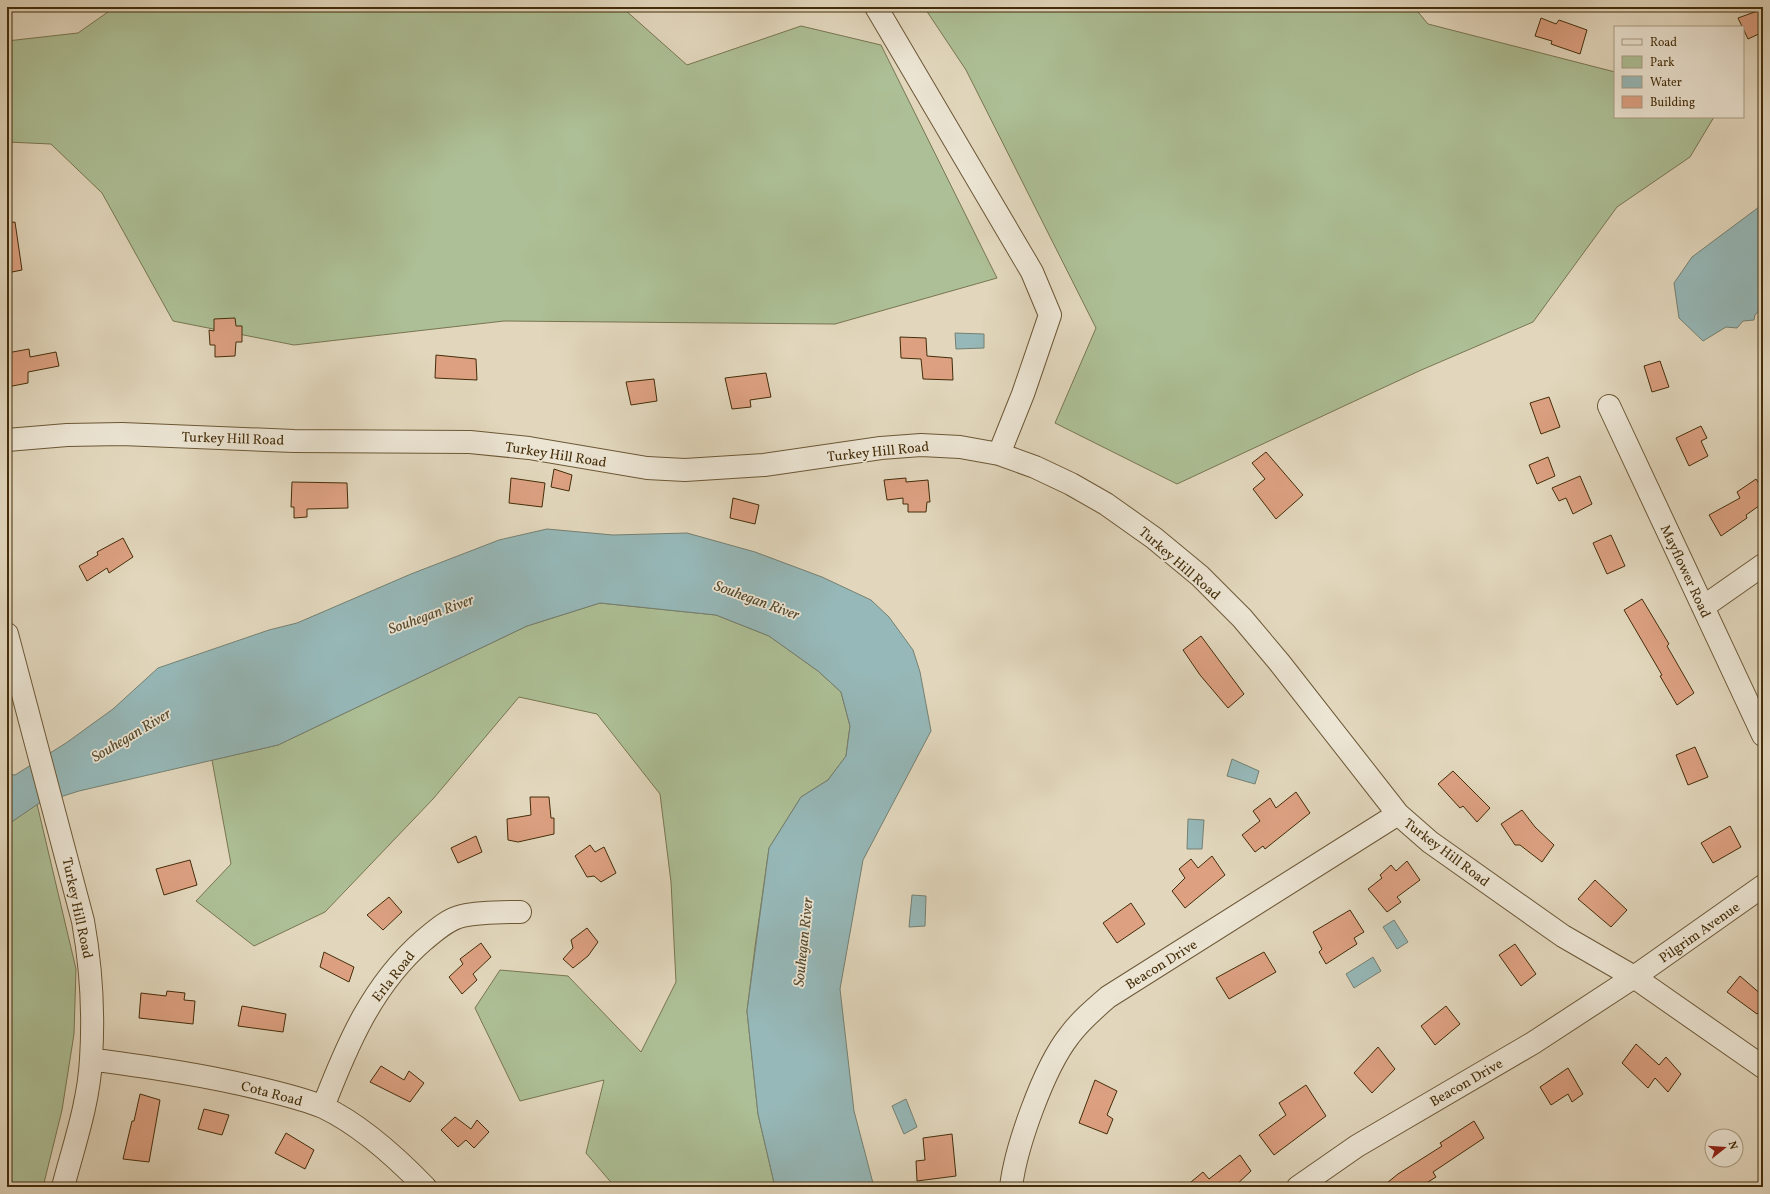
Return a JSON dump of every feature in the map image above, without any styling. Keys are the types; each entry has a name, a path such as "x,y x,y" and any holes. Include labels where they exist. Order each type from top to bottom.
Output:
{"street":[{"path":"876,7 1032,272 1050,315 1023,394 999,454"},
{"name":"Mayflower Road","path":"1608,406 1763,735"},
{"name":"Turkey Hill Road","path":"7,440 67,435 122,434 294,441 470,442 529,448 647,468 686,470 764,465 881,448 921,445 960,446 999,454 1036,467 1071,484 1106,504 1154,538 1200,576 1242,618 1279,662 1398,814 1430,842 1563,936 1634,977 1763,1067"},
{"path":"1703,607 1763,565"},
{"name":"Turkey Hill Road","path":"7,634 83,921 90,960 91,1059 82,1114 63,1187"},
{"name":"Beacon Drive","path":"1011,1187 1022,1144 1040,1089 1058,1053 1080,1022 1108,997 1398,814"},
{"name":"Pilgrim Avenue","path":"1634,977 1763,886"},
{"name":"Erla Road","path":"323,1107 344,1051 362,1017 408,954 438,927 461,916 496,912 520,912"},
{"name":"Beacon Drive","path":"1298,1187 1357,1146 1533,1043 1634,977"},
{"name":"Cota Road","path":"91,1059 184,1072 282,1094 323,1107 358,1129 395,1158 425,1187"}],"green space":[{"path":"115,7 624,7 624,9 687,65 801,26 881,45 997,278 835,324 504,321 294,345 173,321 102,193 51,144 7,142 7,41 78,33"},
{"path":"924,7 1414,7 1428,24 1614,72 1614,118 1713,118 1690,157 1617,207 1533,322 1419,371 1177,484 1055,423 1096,328 966,70"},
{"path":"600,603 716,615 769,636 818,671 841,692 850,726 846,756 828,780 801,797 769,848 755,947 747,1011 758,1114 775,1187 615,1187 586,1153 604,1080 520,1101 475,1008 500,970 568,976 641,1052 676,982 671,882 660,794 597,714 519,697 433,799 325,912 254,946 196,901 231,864 212,760 278,745 527,626"},
{"path":"37,804 76,969 74,1034 62,1110 43,1187 7,1187 7,825"}],"water":[{"path":"1763,204 1763,306 1755,315 1754,320 1743,321 1737,328 1726,327 1703,341 1679,318 1674,283 1692,257"},
{"path":"955,333 984,334 984,348 956,349"},
{"name":"Souhegan River","path":"547,529 613,535 687,533 755,552 822,577 871,600 889,617 913,650 920,672 931,731 863,860 840,989 854,1111 874,1187 775,1187 758,1114 747,1011 769,848 801,797 828,780 846,756 850,726 841,692 818,671 769,636 716,615 600,603 527,626 278,745 79,791 38,804 7,825 7,774 15,775 66,743 113,709 158,668 269,630 297,623 411,574 499,540"},
{"path":"1232,759 1259,771 1255,784 1227,776"},
{"path":"1188,819 1204,820 1202,849 1187,849"},
{"path":"912,895 926,896 925,926 909,927"},
{"path":"1394,920 1408,942 1397,949 1383,927"},
{"path":"1373,957 1381,971 1354,988 1346,974"},
{"path":"906,1099 917,1127 904,1134 892,1106"}],"building":[{"path":"1763,9 1763,32 1748,39 1744,31 1744,26 1742,26 1738,18"},
{"path":"1541,18 1556,24 1559,20 1587,30 1580,54 1551,44 1552,41 1535,36"},
{"path":"15,222 22,270 7,273 7,223"},
{"path":"235,318 236,326 242,326 242,342 236,342 235,356 215,357 215,345 210,345 209,330 214,331 214,319"},
{"path":"900,337 926,338 927,356 952,358 953,380 923,379 921,359 901,358"},
{"path":"29,349 30,357 56,352 59,366 28,372 28,383 7,387 7,353"},
{"path":"436,355 476,359 477,380 435,378"},
{"path":"1660,361 1669,387 1652,392 1644,366"},
{"path":"766,373 771,397 750,400 751,407 732,409 725,378"},
{"path":"654,379 657,401 631,405 626,382"},
{"path":"1549,397 1560,427 1541,434 1530,403"},
{"path":"1701,426 1707,438 1701,441 1708,456 1689,466 1676,438"},
{"path":"1266,452 1303,495 1276,519 1253,489 1265,479 1252,463"},
{"path":"1548,457 1555,476 1537,484 1529,465"},
{"path":"554,469 572,475 569,491 551,487"},
{"path":"1580,476 1592,504 1573,514 1566,498 1559,501 1552,488"},
{"path":"511,478 545,483 542,507 509,503"},
{"path":"906,478 906,482 928,480 930,502 927,502 926,512 908,512 908,504 903,504 903,498 887,500 884,480"},
{"path":"1756,479 1763,490 1763,503 1746,515 1747,518 1721,536 1709,515 1740,498 1737,492"},
{"path":"292,482 347,483 348,508 307,509 307,517 294,518 294,507 291,507"},
{"path":"733,498 759,505 755,524 730,518"},
{"path":"1611,535 1625,566 1607,574 1593,543"},
{"path":"123,538 133,557 109,573 107,568 87,581 79,566 98,555 97,552"},
{"path":"1642,599 1669,644 1667,646 1694,693 1677,705 1660,676 1662,675 1624,610"},
{"path":"1201,636 1244,694 1228,708 1200,675 1183,650"},
{"path":"1695,747 1708,777 1688,785 1676,755"},
{"path":"1453,771 1490,808 1477,822 1463,806 1460,808 1438,784"},
{"path":"1296,792 1310,813 1265,849 1263,846 1255,852 1242,835 1260,821 1253,811 1270,798 1276,808"},
{"path":"530,797 549,797 551,818 554,818 554,834 518,842 508,840 507,819 531,815"},
{"path":"1522,810 1535,827 1554,845 1542,862 1520,845 1515,845 1501,824"},
{"path":"1730,826 1741,847 1713,863 1701,843"},
{"path":"476,836 482,852 458,863 451,848"},
{"path":"590,845 595,852 604,847 616,873 601,882 594,876 587,877 575,856"},
{"path":"1212,856 1225,875 1185,908 1172,891 1185,878 1179,869 1191,859 1198,868"},
{"path":"190,860 197,885 164,895 156,869"},
{"path":"1407,861 1420,880 1397,897 1401,902 1387,912 1368,889 1382,878 1380,875 1391,865 1396,871"},
{"path":"1595,880 1627,910 1611,927 1578,899"},
{"path":"389,897 402,912 383,930 367,915"},
{"path":"1131,903 1145,924 1117,943 1103,923"},
{"path":"1350,910 1364,932 1354,938 1357,944 1326,964 1319,952 1322,949 1313,932"},
{"path":"587,928 598,942 588,956 573,968 563,959 573,948 571,940"},
{"path":"481,943 491,957 473,974 477,980 462,994 449,977 463,964 460,959"},
{"path":"1515,944 1536,974 1521,986 1499,955"},
{"path":"324,952 354,967 349,982 320,967"},
{"path":"1264,952 1276,972 1229,999 1216,978"},
{"path":"1740,976 1763,996 1763,1008 1757,1014 1727,992"},
{"path":"167,991 185,993 184,1000 195,1001 193,1024 139,1018 141,993 166,996"},
{"path":"242,1006 286,1014 283,1032 238,1026"},
{"path":"1446,1006 1460,1024 1435,1045 1421,1026"},
{"path":"1636,1044 1659,1065 1666,1057 1681,1074 1668,1092 1655,1078 1648,1088 1622,1063"},
{"path":"1378,1047 1395,1069 1372,1093 1354,1073"},
{"path":"381,1066 404,1080 409,1071 424,1083 410,1102 370,1082"},
{"path":"1568,1068 1583,1094 1572,1102 1568,1094 1551,1105 1540,1087"},
{"path":"1095,1080 1117,1091 1107,1115 1113,1119 1107,1134 1079,1123"},
{"path":"1306,1085 1326,1116 1274,1155 1259,1135 1286,1115 1279,1103"},
{"path":"140,1094 160,1100 149,1162 123,1159"},
{"path":"204,1109 229,1115 222,1135 198,1129"},
{"path":"455,1117 471,1129 477,1120 489,1132 474,1148 466,1140 458,1147 441,1130"},
{"path":"1474,1121 1484,1138 1433,1172 1436,1177 1420,1187 1382,1187 1398,1174 1442,1146 1440,1143"},
{"path":"286,1133 314,1150 305,1169 275,1153"},
{"path":"952,1134 956,1176 917,1181 916,1161 925,1160 923,1138"},
{"path":"1240,1155 1251,1171 1234,1187 1185,1187 1203,1172 1209,1179"}]}
